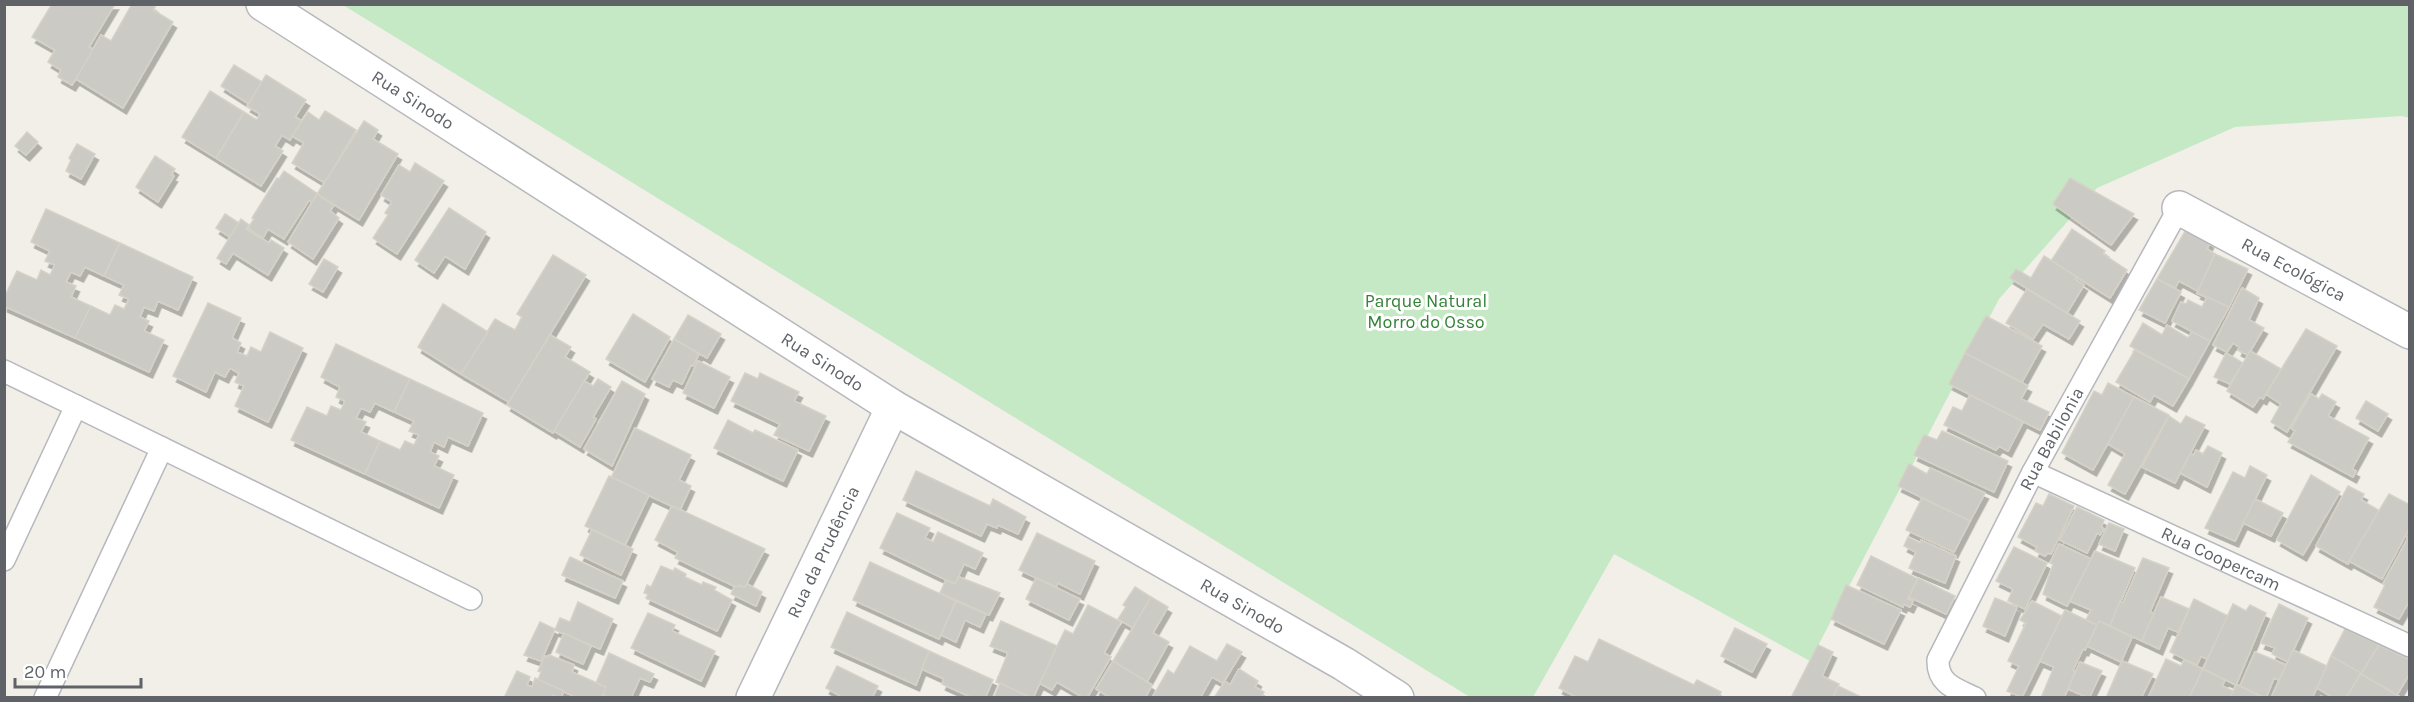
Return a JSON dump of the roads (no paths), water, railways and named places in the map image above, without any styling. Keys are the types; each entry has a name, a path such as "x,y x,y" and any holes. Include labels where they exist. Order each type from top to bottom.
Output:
{"street":[{"name":"Rua Sinodo","path":"263,4 893,407 1344,664 1397,698"},
{"name":"Rua Ecológica","path":"2179,207 2409,332"},
{"name":"Rua da Prudência","path":"753,698 893,407"}],"lane":[{"name":"Rua Babilonia","path":"1975,698 1945,683 1940,676 1938,660 2033,472 2179,207"},
{"path":"4,371 471,598"},
{"path":"4,560 76,406"},
{"path":"45,698 162,448"},
{"name":"Rua Coopercam","path":"2033,472 2409,646"}],"park label":[{"name":"Parque Natural Morro do Osso","path":"1426,311"}]}
